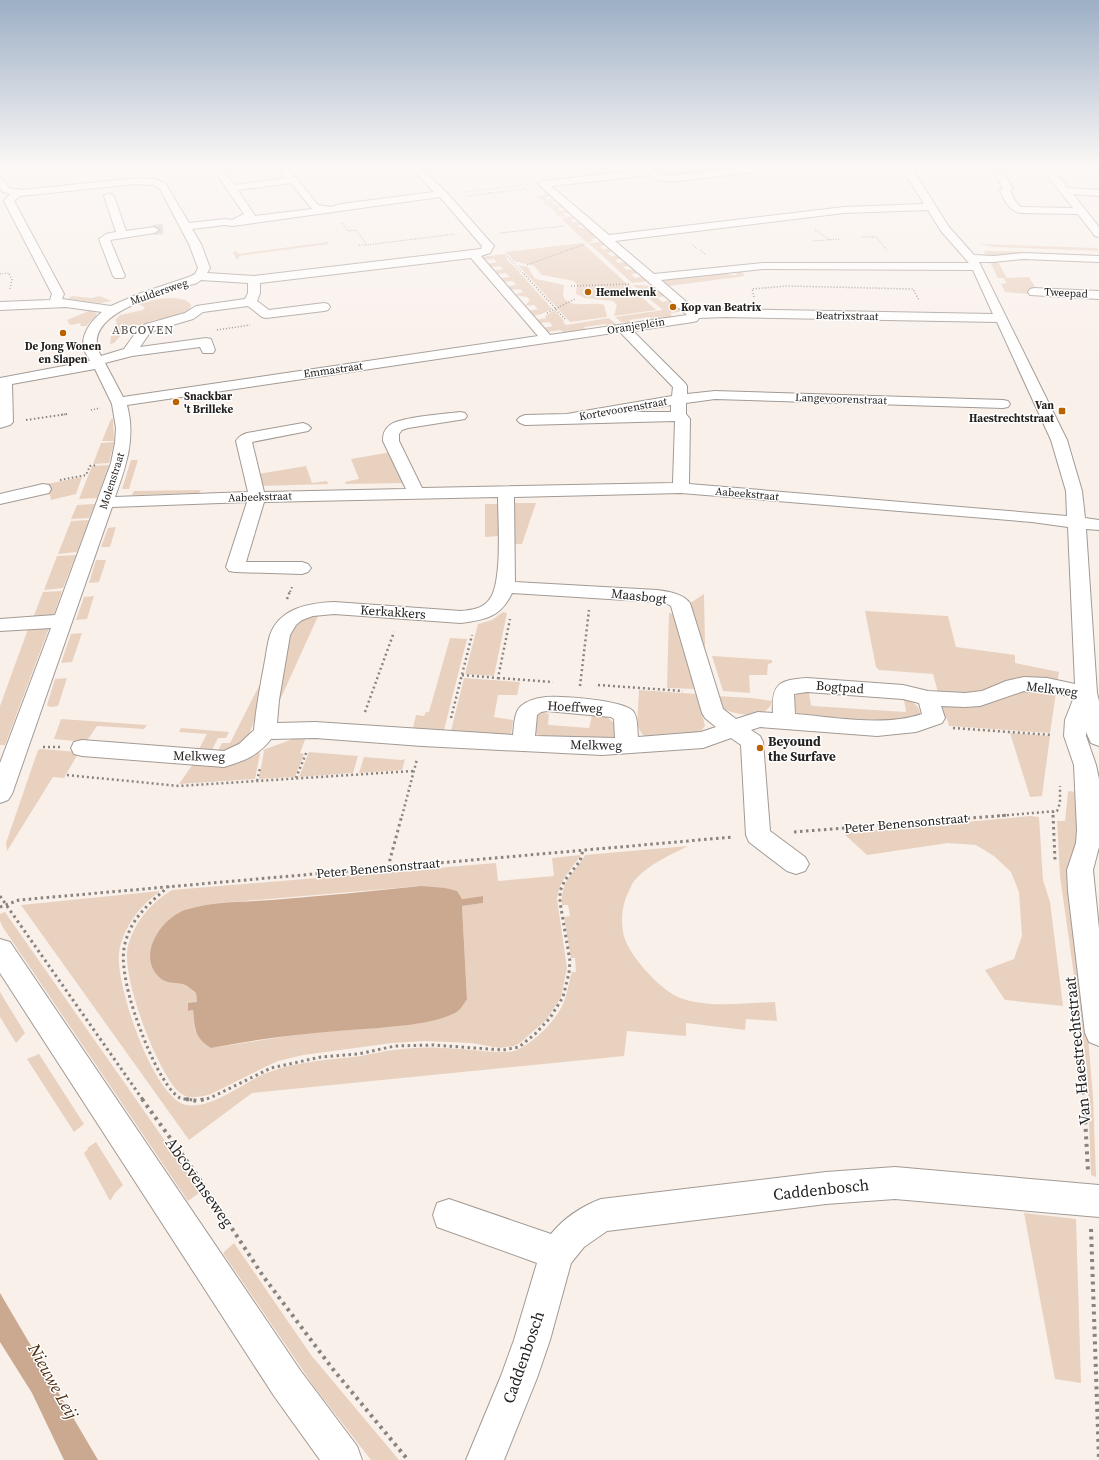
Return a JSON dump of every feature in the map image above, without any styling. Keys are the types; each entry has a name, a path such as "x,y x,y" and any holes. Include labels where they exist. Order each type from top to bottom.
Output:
{"street":[{"path":"27,233 58,294 55,303"},
{"path":"119,276 104,239 110,236 129,233"},
{"name":"Muldersweg","path":"112,310 129,302 181,285 199,276 203,272 203,266 189,233"},
{"name":"Oranjeplein","path":"547,340 692,318 694,315 598,233"},
{"path":"605,239 653,233"},
{"name":"Van Haestrechtstraat","path":"949,233 974,263 1001,318 1065,456 1074,491 1089,729 1085,765 1087,779 1086,790 1089,830 1093,844 1080,870 1089,1038"},
{"path":"199,276 254,280 476,255 488,249 488,246 478,234"},
{"path":"476,255 547,340"},
{"path":"650,278 708,270 762,266 891,266 974,263 1023,256 1099,259"},
{"path":"250,302 254,293 254,280"},
{"name":"Tweepad","path":"1034,292 1099,295"},
{"path":"129,352 144,331 151,327 190,316 200,309 250,302 266,314 324,307"},
{"path":"0,306 55,303 78,304 112,310"},
{"name":"Molenstraat","path":"1,790 63,622 119,463 124,424 118,402 90,345 91,333 96,324 112,310"},
{"name":"Beatrixstraat","path":"694,315 714,313 1001,318"},
{"name":"Kortevoorenstraat","path":"623,328 680,386 678,416"},
{"name":"Emmastraat","path":"118,402 547,340"},
{"path":"3,423 3,378 98,362 129,352 207,346"},
{"name":"Langevoorenstraat","path":"679,399 715,396 1003,404"},
{"name":"Kortevoorenstraat","path":"567,418 679,399"},
{"path":"416,494 391,441 391,433 397,427 406,424 460,416"},
{"name":"Kortevoorenstraat","path":"525,420 678,416 684,419 681,488"},
{"path":"302,568 235,567 256,497 244,441 247,438 303,428"},
{"name":"Aabeekstraat","path":"105,502 256,497 681,488 1077,522 1099,526"},
{"path":"0,499 43,489"},
{"name":"Kerkakkers","path":"264,731 280,635 284,626 294,617 315,609 334,608 461,617 477,616 493,608 511,587 507,574 506,492"},
{"name":"Maasbogt","path":"511,587 658,596 671,598 680,603 713,713 732,728"},
{"path":"0,625 63,622"},
{"name":"Melkweg","path":"928,698 975,700 986,698 1012,686 1026,684 1050,686 1086,693"},
{"name":"Bogtpad","path":"785,721 783,701 784,691 792,686 807,685 903,692 928,698"},
{"path":"928,698 934,718"},
{"name":"Hoeffweg","path":"522,743 527,712 535,706 547,704 605,708 618,711 625,716 627,746"},
{"name":"Melkweg","path":"82,748 224,759 246,751 257,742 264,731 315,730 422,738 602,747 703,740 758,719 877,728 916,724 934,718"},
{"path":"732,728 752,742 758,835 796,864"},
{"path":"0,950 287,1383 343,1460"},
{"name":"Caddenbosch","path":"485,1460 519,1378 532,1340 557,1252 572,1235 601,1215 866,1184 895,1182 1094,1201"},
{"path":"449,1215 557,1252"}],"path":[{"path":"358,233 367,245"},
{"path":"359,245 488,233"},
{"path":"862,237 876,237 887,249 891,266"},
{"path":"527,265 598,240 605,239"},
{"path":"812,241 839,239"},
{"path":"476,255 505,253 569,323"},
{"path":"0,274 8,273 12,279 10,289 5,290"},
{"path":"571,286 630,284 625,279"},
{"path":"752,314 749,297 754,297 752,289 787,286 913,289 919,300 924,300 933,318"},
{"path":"530,319 539,317 575,299"},
{"path":"207,346 212,340 208,331 263,323 261,319 266,314"},
{"path":"3,423 67,414"},
{"path":"43,489 43,484 86,475 90,466 119,463"},
{"path":"302,568 287,599 305,612"},
{"path":"498,678 511,587"},
{"path":"577,706 592,592"},
{"path":"358,733 401,613"},
{"path":"446,739 477,616"},
{"path":"462,675 558,682"},
{"path":"573,684 581,684"},
{"path":"596,685 706,692"},
{"path":"934,718 948,728 1089,729"},
{"path":"296,778 315,730"},
{"path":"388,867 422,738"},
{"path":"17,746 82,748"},
{"path":"67,775 179,786 413,771"},
{"path":"1056,868 1053,811 1057,811 1060,803 1060,784"},
{"name":"Peter Benensonstraat","path":"0,908 19,900 169,886 1053,811"},
{"path":"169,886 142,911 126,939 123,953 124,969 127,987 149,1053 158,1071 170,1088 180,1098 197,1102 210,1098 271,1068 321,1057 358,1054 395,1046 433,1044 503,1050 519,1047 535,1034 550,1018 563,997 570,961 560,902 560,891 565,880 580,861 583,850"},
{"name":"Abcovenseweg","path":"0,896 156,1120 197,1175 263,1276 332,1368 408,1460"},
{"name":"Van Haestrechtstraat","path":"1089,1038 1083,1072 1094,1201 1099,1460"}],"shaded area":[{"path":"577,233 594,233 600,238 591,239 593,241 587,243"},
{"path":"603,241 608,245 600,246 603,249 611,248 615,251 607,253 611,256 619,255 623,258 615,260 619,263 627,262 631,265 623,267 627,270 635,269 639,273 631,274 635,278 644,277 649,281 632,283 588,244"},
{"path":"328,242 329,244 239,256 239,259 236,259 233,252 236,251 238,254"},
{"path":"582,243 656,310 614,316 617,305 613,301 585,298 576,294 577,285 574,281 542,275 534,266 514,261 506,252"},
{"path":"978,244 1097,248 1099,251 994,247"},
{"path":"984,251 1099,255 1099,258 1012,254 987,257"},
{"path":"503,254 553,309 533,316 529,311 538,309 534,305 525,306 530,300 527,297 515,295 523,292 520,289 510,290 507,286 516,285 513,281 504,282 501,278 510,277 506,273 497,274 494,271 503,269 500,266 491,267 488,264 497,262 494,259 485,260 482,257"},
{"path":"990,262 998,262 1007,278 1029,277 1037,290 1028,290 1030,294 1005,292 1001,284 1006,283 1004,278 998,278"},
{"path":"518,265 528,267 536,279 564,285 563,296 570,303 604,305 607,317 570,322"},
{"path":"736,272 742,272 745,276 669,286 663,280 727,273 729,275 737,275"},
{"path":"633,285 655,286 657,288 649,290 653,294 662,292 666,296 657,297 662,302 671,300 684,311 671,313 674,318 654,321 650,317 629,320 631,323 621,322 615,317 663,310"},
{"path":"72,296 92,298 99,296 112,301 100,303 68,299"},
{"path":"173,298 185,300 191,304 190,309 181,315 150,321 144,325 130,325 114,343 110,344 112,331 117,322 115,320 120,315 143,310 145,307 138,304 158,299"},
{"path":"91,310 97,315 86,326 80,326 81,323 70,325 67,320"},
{"path":"555,310 566,325 609,318 617,325 608,326 606,324 584,327 587,331 566,334 560,330 546,332 543,328 553,326 549,322 539,323 536,320 546,318 545,316"},
{"path":"111,419 113,419 114,441 102,441"},
{"path":"114,442 109,463 93,464 101,443"},
{"path":"391,452 406,483 346,484 345,482 359,479 351,459"},
{"path":"131,460 138,460 129,489 122,489"},
{"path":"109,465 97,498 79,499 92,466"},
{"path":"306,466 312,483 327,481 328,484 260,486 258,474"},
{"path":"82,477 76,494 51,500 47,484"},
{"path":"201,490 199,493 132,495 134,491"},
{"path":"513,503 536,503 522,544 514,544"},
{"path":"95,504 89,518 71,519 77,505"},
{"path":"485,504 499,504 499,536 485,537"},
{"path":"89,520 77,552 58,554 71,521"},
{"path":"116,527 110,547 101,547 108,528"},
{"path":"76,555 63,588 44,590 57,556"},
{"path":"96,560 106,560 99,582 89,583"},
{"path":"62,591 53,617 33,618 43,592"},
{"path":"704,594 705,646 702,646 689,604"},
{"path":"94,596 87,619 76,620 84,597"},
{"path":"865,611 948,616 956,647 1015,655 1015,663 1059,672 1057,682 1010,680 976,694 938,692 933,674 879,670 876,667"},
{"path":"503,612 507,613 494,676 465,674 478,624 492,620"},
{"path":"669,613 675,614 696,689 667,688"},
{"path":"319,614 280,700 278,700 291,630 300,620"},
{"path":"49,628 5,745 0,745 0,706 28,629"},
{"path":"82,633 72,662 61,663 71,634"},
{"path":"450,638 467,639 443,734 412,732 416,715 424,716 426,712 429,712"},
{"path":"712,656 772,660 772,663 768,664 767,675 749,675 750,693 723,691"},
{"path":"67,678 58,706 50,707 47,705 55,679"},
{"path":"464,678 520,682 517,695 498,695 494,717 513,720 511,735 450,735"},
{"path":"261,682 257,710 251,730 246,739 240,746 233,750 217,752 222,743 230,743"},
{"path":"639,690 697,694 705,726 699,734 648,738 642,734 637,725"},
{"path":"1030,690 1056,693 1050,733 949,726 947,719 944,717 941,703 985,704 996,701 1011,693"},
{"path":"798,692 809,693 811,705 813,706 905,712 905,699 918,707 920,716 881,723 799,715 796,712 794,698"},
{"path":"717,696 772,701 765,711 759,714 744,715 724,709"},
{"path":"543,712 549,714 549,725 589,728 592,716 607,717 614,723 614,737 612,739 541,737 535,733 536,716"},
{"path":"61,719 147,725 144,729 97,726 86,742 54,739"},
{"path":"181,728 229,732 226,738 218,738 211,752 200,751 199,749 207,734 179,732"},
{"path":"1010,733 1050,736 1042,796 1030,797"},
{"path":"306,737 300,753 304,754 295,777 259,779 263,750 293,739"},
{"path":"38,750 79,752 64,778 53,777 7,851 6,843"},
{"path":"259,752 260,754 255,779 179,784 193,764 224,766"},
{"path":"309,752 358,756 353,773 299,777"},
{"path":"364,757 405,759 402,770 359,773"},
{"path":"1068,792 1080,793 1087,1025 1093,1097 1096,1177 1091,1175 1087,1068 1060,876 1057,821 1065,821"},
{"path":"1031,816 1039,817 1043,880 1050,902 1063,1006 1005,1000 985,970 1014,959 1022,936 1019,892 1011,872 994,856 976,845 948,843 867,855 843,833"},
{"path":"688,846 667,856 647,869 632,884 624,902 622,918 625,940 630,950 652,977 669,992 676,996 698,1003 711,1004 775,1002 777,1021 746,1019 745,1030 686,1023 686,1036 627,1031 624,1056 252,1093 189,1140 21,905 160,891 139,910 128,926 121,943 119,968 130,1012 149,1062 161,1083 173,1098 186,1105 196,1105 216,1100 255,1078 288,1066 412,1048 450,1048 502,1052 512,1052 517,1050 532,1041 552,1022 562,1007 572,972 576,972 575,958 571,958 564,917 570,916 568,905 562,905 562,896 569,877 585,855"},
{"path":"581,855 560,886 557,899 567,968 561,997 546,1020 520,1043 514,1046 500,1048 471,1043 425,1041 392,1043 303,1055 278,1061 211,1094 194,1097 182,1095 170,1081 161,1065 142,1022 130,978 127,959 128,946 139,921 157,901 172,890 496,863 498,881 554,876 552,858","holes":["421,886 461,899 483,896 483,903 462,906 467,998 453,1014 430,1021 399,1026 308,1033 211,1048 195,1030 193,1010 188,1011 197,1002 196,993 185,985 232,902"]},
{"path":"421,886 445,888 457,891 462,899 483,896 483,903 462,906 467,999 461,1008 453,1014 428,1022 381,1028 322,1032 211,1048 201,1040 196,1032 193,1010 188,1011 188,1003 197,1002 196,993 183,984 161,979 152,967 150,958 151,948 155,938 168,921 176,914 185,910 217,903"},
{"path":"5,912 191,1178 199,1193 188,1201 2,926 0,914"},
{"path":"0,992 25,1033 16,1043 0,1017"},
{"path":"39,1054 84,1124 74,1132 27,1059"},
{"path":"96,1142 123,1185 110,1201 84,1153 88,1149 87,1148"},
{"path":"1024,1213 1076,1219 1081,1383 1055,1379"},
{"path":"234,1243 311,1355 399,1460 371,1460 315,1388 223,1253"},
{"path":"0,1293 98,1460 64,1460 32,1393 0,1342"}],"place":[{"name":"Hemelwenk","path":"588,292"},
{"name":"Kop van Beatrix","path":"673,307"},
{"name":"De Jong Wonen en Slapen","path":"63,333"},
{"name":"Snackbar 't Brilleke","path":"176,402"},
{"name":"Van Haestrechtstraat","path":"1062,411"},
{"name":"Beyound the Surfave","path":"760,748"}],"district":[{"name":"ABCOVEN","path":"143,330"}],"water label":[{"name":"Nieuwe Leij","path":"53,1381"}]}
